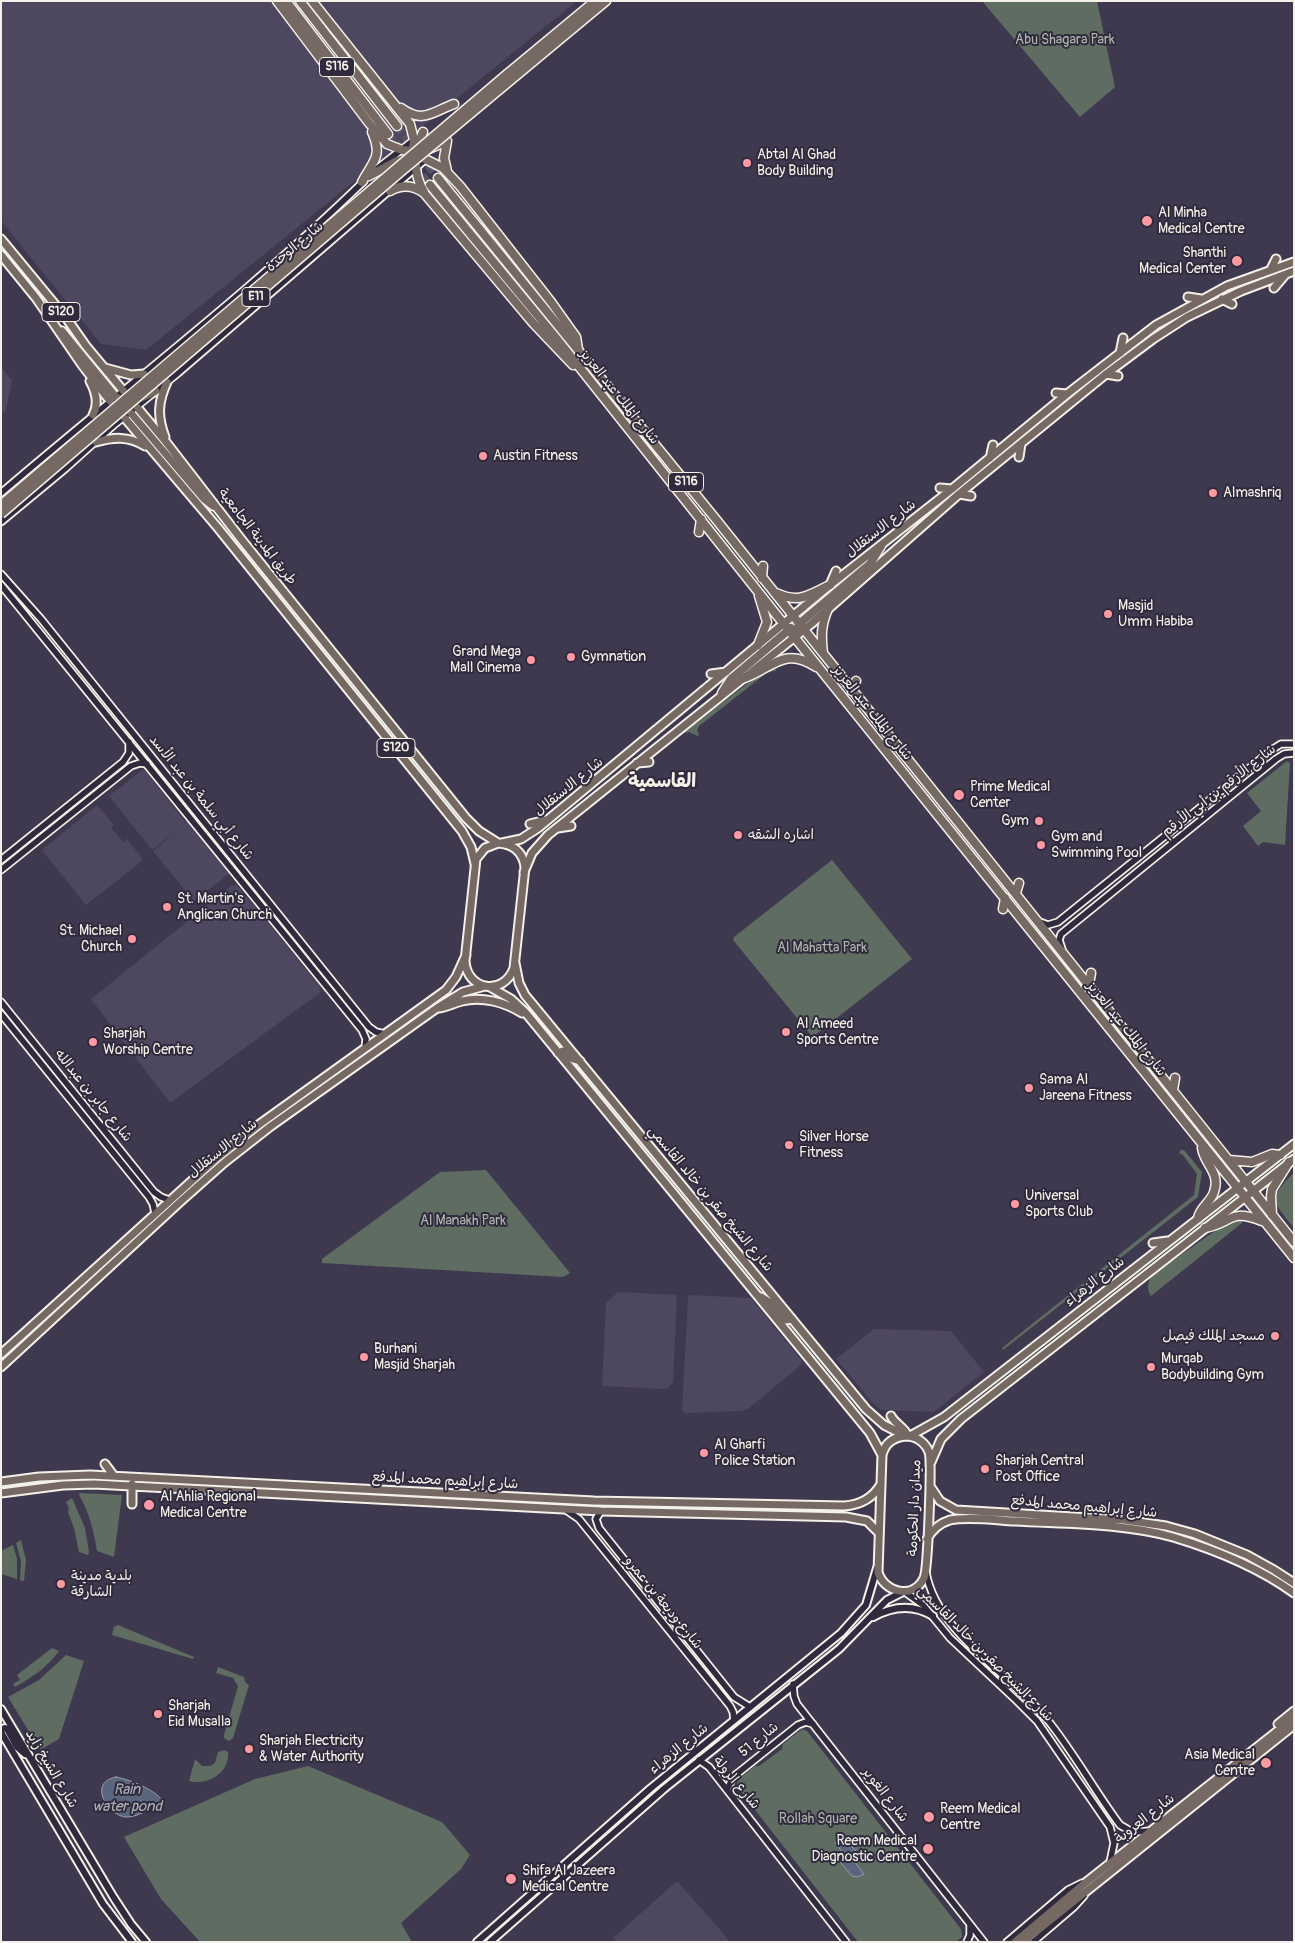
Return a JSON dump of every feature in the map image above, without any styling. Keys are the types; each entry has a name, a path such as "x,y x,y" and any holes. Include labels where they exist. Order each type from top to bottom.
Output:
{"highway":[{"path":"277,1 384,141 412,155 430,160 447,171 551,302 576,337 578,349"},
{"name":"S116","path":"286,1 388,134"},
{"name":"S116","path":"300,1 397,126"},
{"path":"312,1 410,124 413,136 412,155 416,177 426,196"},
{"name":"شارع الوحدة","path":"1,514 403,170 595,1"},
{"name":"شارع الوحدة","path":"1,505 412,155 606,1"},
{"path":"395,104 412,115 422,117 454,104"},
{"path":"362,182 376,160 378,151 369,123"},
{"path":"390,191 412,155 423,132"},
{"path":"394,147 406,145 413,136"},
{"path":"369,176 412,155 447,141 444,158 447,171"},
{"path":"416,177 419,170 430,160"},
{"name":"شارع الملك عبد العزيز","path":"438,178 1016,893 1294,1242"},
{"name":"شارع الملك عبد العزيز","path":"430,185 701,519 1202,1146 1294,1258"},
{"path":"390,191 399,187 409,186 418,189 426,196 533,323 584,374"},
{"path":"699,532 701,519"},
{"path":"722,693 731,680 790,631 801,627 870,564 881,546"},
{"path":"762,578 763,566"},
{"path":"773,591 790,598 800,599 830,585"},
{"path":"755,587 767,622 758,645"},
{"path":"823,655 820,631 828,609"},
{"path":"790,631 793,616"},
{"path":"742,679 771,663 785,659 804,661 824,674"},
{"path":"852,690 856,681"},
{"path":"896,744 909,746"},
{"path":"954,816 965,817"},
{"path":"957,850 967,851"},
{"path":"1016,893 1019,884"},
{"path":"1004,898 1004,908"},
{"path":"1055,972 1065,974"},
{"path":"1089,984 1091,973"},
{"path":"1119,1022 1130,1023"},
{"path":"1106,1025 1106,1036"},
{"path":"1174,1090 1175,1078"},
{"path":"1160,1104 1169,1104"},
{"path":"1198,1218 1200,1210 1214,1193 1216,1182 1214,1172 1204,1155 1202,1146"},
{"path":"1229,1160 1252,1162 1272,1154 1280,1155"},
{"path":"1272,1215 1272,1189 1291,1160"},
{"path":"1205,1228 1238,1215 1263,1221"}],"main road":[{"name":"طريق المدينة الجامعية","path":"1,239 135,403 466,818 479,831 500,843 512,846 520,852 524,862 524,872"},
{"name":"طريق المدينة الجامعية","path":"1,255 36,298 82,365 113,399 124,417 148,448 218,528 462,831 471,847 475,864"},
{"path":"1271,270 1276,258"},
{"name":"شارع الاستقلال","path":"793,616 1067,394 1165,319 1227,286 1294,262"},
{"path":"1274,288 1290,272"},
{"name":"شارع الاستقلال","path":"801,627 828,609 959,494 1020,444 1106,374 1164,331 1222,300 1290,272"},
{"path":"1210,306 1212,299 1232,290 1231,286 1227,286"},
{"path":"1188,297 1201,299"},
{"path":"1222,300 1232,304"},
{"path":"54,324 69,337 113,399 130,412 204,499 218,508"},
{"path":"1120,353 1123,338"},
{"path":"82,365 95,392 96,407 93,415"},
{"path":"105,368 130,376 144,374"},
{"path":"1106,374 1118,376"},
{"path":"1083,393 1080,394 1079,390 1088,382 1091,376"},
{"path":"166,442 158,412 161,395 168,382"},
{"path":"113,399 135,403 156,391"},
{"path":"1056,393 1067,394"},
{"path":"96,442 118,437 134,440 148,448"},
{"path":"1019,457 1020,444"},
{"path":"990,458 993,445"},
{"path":"940,488 952,488"},
{"path":"959,494 971,496"},
{"path":"830,585 836,571"},
{"name":"شارع الاستقلال","path":"475,864 478,855 485,848 525,837 549,820 758,645 790,631"},
{"name":"شارع الاستقلال","path":"524,872 535,849 555,829 722,693 742,679 790,631"},
{"path":"711,674 726,672"},
{"path":"614,757 622,760"},
{"path":"636,763 649,762"},
{"path":"578,796 579,785"},
{"path":"530,824 549,820"},
{"path":"555,829 571,826"},
{"path":"466,955 475,864"},
{"path":"515,962 524,872"},
{"name":"شارع الاستقلال","path":"1,1354 4,1348 208,1165 242,1137 450,986 466,955"},
{"name":"شارع الشيخ صقر بن خالد القاسمي","path":"466,955 466,966 470,977 511,999 529,1017 870,1433 882,1455"},
{"name":"شارع الاستقلال","path":"1,1367 210,1175 271,1126 437,1008 463,992 505,982 512,973 515,962"},
{"name":"شارع الشيخ صقر بن خالد القاسمي","path":"515,962 519,983 525,995 792,1319 866,1408 884,1424 908,1436"},
{"path":"437,1008 447,1007 466,1000 486,1000 512,1007 529,1017"},
{"path":"372,1054 386,1040 384,1034"},
{"path":"558,1053 564,1051 573,1059 580,1061"},
{"name":"شارع الزهراء","path":"908,1436 944,1417 1294,1144"},
{"name":"شارع الزهراء","path":"931,1462 941,1439 961,1419 1291,1160"},
{"path":"1153,1243 1169,1240"},
{"path":"758,1296 769,1302 785,1320 792,1319"},
{"path":"1030,1350 1033,1338"},
{"path":"891,1416 908,1436"},
{"path":"904,1592 892,1590 883,1582 878,1572 878,1564 882,1455 890,1441 897,1437 908,1436"},
{"name":"ميدان دار الحكومة","path":"904,1592 919,1585 924,1578 926,1570 931,1462 930,1453 925,1445 918,1439 908,1436"},
{"path":"106,1464 114,1476"},
{"name":"شارع إبراهيم محمد المدفع","path":"1,1482 65,1475 114,1476 594,1501 848,1506 857,1504 870,1497 881,1484"},
{"path":"132,1504 132,1486 134,1481 162,1482 173,1480"},
{"name":"شارع إبراهيم محمد المدفع","path":"1,1493 72,1484 601,1511 852,1517 867,1521 880,1533"},
{"name":"شارع إبراهيم محمد المدفع","path":"930,1486 937,1498 952,1508 1015,1514 1136,1521 1180,1530 1247,1555 1274,1570 1293,1589"},
{"path":"654,1512 661,1509 685,1508 686,1503"},
{"path":"997,1520 1001,1516 1015,1514"},
{"name":"شارع إبراهيم محمد المدفع","path":"927,1539 935,1528 950,1520 997,1520 1125,1528 1164,1535 1230,1557 1293,1589"},
{"name":"شارع الزهراء","path":"476,1942 651,1788 842,1633 868,1601 878,1564"},
{"name":"شارع الزهراء","path":"490,1942 699,1760 839,1648 887,1600 904,1592"},
{"path":"868,1620 887,1610 900,1607 915,1609 933,1616"},
{"path":"737,1729 742,1721 754,1710 751,1706"},
{"name":"شارع الشيخ زايد","path":"1,1709 118,1905 146,1942"},
{"path":"1246,1758 1253,1745 1294,1711"},
{"name":"شارع العروبة","path":"1023,1942 1087,1886 1294,1718"},
{"name":"شارع العروبة","path":"1009,1941 1087,1886 1110,1862 1151,1830 1246,1758 1294,1725"},
{"path":"1,1731 3,1728 7,1729 18,1746 29,1755"},
{"path":"1246,1758 1264,1752 1294,1730"},
{"name":"شارع الشيخ زايد","path":"1,1731 104,1904 132,1942"}],"street":[{"path":"1,493 93,415 213,318 310,233 362,182 402,150 413,136"},
{"path":"156,391 415,168 430,160"},
{"path":"1,522 130,412 135,403"},
{"name":"شارع أبي سلمة بن عبد الأسد","path":"1,574 41,619 371,1029 384,1034"},
{"path":"3,587 10,588 18,593"},
{"name":"شارع أبي سلمة بن عبد الأسد","path":"3,587 364,1033 366,1039 365,1048"},
{"path":"1,860 126,760 130,749 129,742"},
{"name":"شارع الأرقم بن أبي الأرقم","path":"1037,921 1048,925 1055,924 1075,910 1273,749 1281,744 1294,744"},
{"name":"شارع الأرقم بن أبي الأرقم","path":"1069,927 1276,759 1284,754 1294,753"},
{"path":"1,870 131,766 140,763 147,764"},
{"path":"83,805 87,797 99,788 99,782"},
{"path":"1063,954 1060,936 1069,927 1066,927 1065,922 1073,915 1075,910"},
{"name":"شارع جابر بن عبدالله","path":"1,1002 156,1194 169,1200"},
{"path":"340,1004 348,1006 351,1004"},
{"name":"شارع جابر بن عبدالله","path":"1,1014 151,1200 155,1213"},
{"path":"120,1162 130,1169 134,1167"},
{"name":"شارع وديعة بن عمرو","path":"564,1509 578,1517 699,1667 730,1706 734,1720"},
{"name":"شارع وديعة بن عمرو","path":"601,1511 597,1517 597,1526 736,1699 751,1706"},
{"path":"604,1550 610,1548 624,1559"},
{"name":"شارع الشيخ صقر بن خالد القاسمي","path":"926,1570 936,1602 962,1635 1026,1696 1047,1719 1120,1825 1127,1830 1138,1833 1151,1830"},
{"name":"شارع الشيخ صقر بن خالد القاسمي","path":"904,1592 933,1616 947,1634 1037,1721 1091,1798 1112,1833 1114,1848 1110,1862"},
{"path":"971,1658 976,1655 986,1658"},
{"path":"699,1667 710,1675 720,1687 726,1687"},
{"name":"شارع الغوير","path":"793,1684 795,1700 835,1756 984,1942"},
{"name":"شارع 51","path":"728,1790 733,1777 798,1725 806,1722 814,1725"},
{"name":"شارع الرولة","path":"699,1760 709,1767 728,1790 846,1942"},
{"path":"1091,1798 1099,1803 1104,1802"},
{"path":"1034,1942 1074,1907 1087,1886"},
{"path":"967,1942 970,1935 970,1924"}],"shaded area":[{"path":"1,1 577,1 146,350 101,344 1,221"},
{"path":"1,367 12,380 6,410 1,414"},
{"path":"144,769 186,823 189,821 230,873 194,901 153,851 179,829 152,850 109,796"},
{"path":"97,805 114,825 111,828 124,842 127,839 142,858 141,862 86,905 42,850"},
{"path":"237,885 319,985 321,992 170,1103 91,999 231,886"},
{"path":"618,1292 677,1295 673,1382 668,1388 602,1386 606,1303"},
{"path":"690,1295 751,1298 802,1361 801,1365 748,1409 741,1411 684,1413 682,1410 688,1297"},
{"path":"874,1329 951,1331 984,1372 934,1412 881,1410 871,1401 836,1359"},
{"path":"677,1881 729,1940 727,1942 617,1942 613,1938"}],"green space":[{"name":"Abu Shagara Park","path":"982,1 1097,1 1115,87 1080,117"},
{"path":"775,668 776,671 768,672 699,726 698,736 689,732 683,733 761,673"},
{"path":"1287,761 1290,763 1285,845 1263,842 1258,846 1243,826 1261,811 1247,793"},
{"name":"Al Mahatta Park","path":"832,860 912,959 815,1035 811,1035 733,940 734,937"},
{"path":"1181,1150 1184,1150 1202,1172 1198,1197 1003,1350 1002,1348 1194,1195 1197,1174 1183,1155 1179,1153"},
{"name":"Al Manakh Park","path":"486,1170 570,1273 563,1277 322,1263 322,1259 440,1172"},
{"path":"1294,1172 1294,1228 1277,1205 1276,1200 1280,1188"},
{"path":"1241,1218 1242,1223 1151,1296 1148,1285 1154,1274 1226,1223"},
{"path":"80,1493 122,1495 114,1557 97,1551 91,1522 79,1495"},
{"path":"72,1498 85,1528 88,1555 79,1552 66,1502"},
{"path":"21,1540 26,1560 24,1581 20,1580 21,1561 16,1543"},
{"path":"13,1545 17,1559 17,1579 1,1574 1,1551"},
{"path":"118,1625 194,1657 193,1659 112,1635 114,1627"},
{"path":"52,1648 59,1651 50,1662 33,1676 15,1687 13,1684 20,1680 17,1675"},
{"path":"66,1655 84,1661 59,1739 40,1750 8,1697 39,1680"},
{"path":"218,1667 244,1677 245,1682 249,1685 233,1738 229,1741 224,1738 224,1735 238,1686 233,1678 216,1673"},
{"name":"Rollah Square","path":"802,1729 807,1731 961,1929 962,1937 956,1942 858,1942 738,1788 737,1782 739,1779 755,1766 759,1766 782,1749 783,1744"},
{"path":"224,1750 228,1752 228,1759 221,1772 210,1780 203,1782 189,1781 195,1759 202,1766 210,1766 215,1763 218,1752"},
{"path":"308,1766 442,1822 470,1855 461,1869 401,1923 412,1942 200,1942 161,1899 124,1837 255,1779"}],"water":[{"name":"Rain water pond","path":"116,1777 128,1780 154,1792 162,1800 132,1817 121,1816 108,1806 102,1793 102,1786 107,1780"},
{"path":"841,1839 847,1840 858,1854 855,1856 845,1855 835,1843"},
{"path":"845,1860 850,1863 854,1861 864,1874 858,1877 852,1876 841,1863"}],"tunnel":[{"path":"397,126 413,147"},
{"path":"388,134 403,151"},
{"path":"421,156 438,178"},
{"path":"415,166 430,185"}],"place":[{"name":"Abtal Al Ghad Body Building","path":"747,163"},
{"name":"Al Minha Medical Centre","path":"1147,221"},
{"name":"Shanthi Medical Center","path":"1237,261"},
{"name":"Austin Fitness","path":"483,456"},
{"name":"Almashriq","path":"1213,493"},
{"name":"Masjid Umm Habiba","path":"1108,614"},
{"name":"Gymnation","path":"571,657"},
{"name":"Grand Mega Mall Cinema","path":"531,660"},
{"name":"Prime Medical Center","path":"959,795"},
{"name":"Gym","path":"1039,821"},
{"name":"اشاره الشقه","path":"738,835"},
{"name":"Gym and Swimming Pool","path":"1041,845"},
{"name":"St. Martin's Anglican Church","path":"167,907"},
{"name":"St. Michael Church","path":"132,939"},
{"name":"Al Ameed Sports Centre","path":"786,1032"},
{"name":"Sharjah Worship Centre","path":"93,1042"},
{"name":"Sama Al Jareena Fitness","path":"1029,1088"},
{"name":"Silver Horse Fitness","path":"789,1145"},
{"name":"Universal Sports Club","path":"1015,1204"},
{"name":"مسجد الملك فيصل","path":"1275,1336"},
{"name":"Burhani Masjid Sharjah","path":"364,1357"},
{"name":"Murqab Bodybuilding Gym","path":"1151,1367"},
{"name":"Al Gharfi Police Station","path":"704,1453"},
{"name":"Sharjah Central Post Office","path":"985,1469"},
{"name":"Al Ahlia Regional Medical Centre","path":"149,1505"},
{"name":"بلدية مدينة الشارقة","path":"61,1584"},
{"name":"Sharjah Eid Musalla","path":"158,1714"},
{"name":"Sharjah Electricity & Water Authority","path":"249,1749"},
{"name":"Asia Medical Centre","path":"1266,1763"},
{"name":"Reem Medical Centre","path":"929,1817"},
{"name":"Reem Medical Diagnostic Centre","path":"928,1849"},
{"name":"Shifa Al Jazeera Medical Centre","path":"511,1879"}],"district":[{"name":"القاسمية","path":"662,782"}]}
